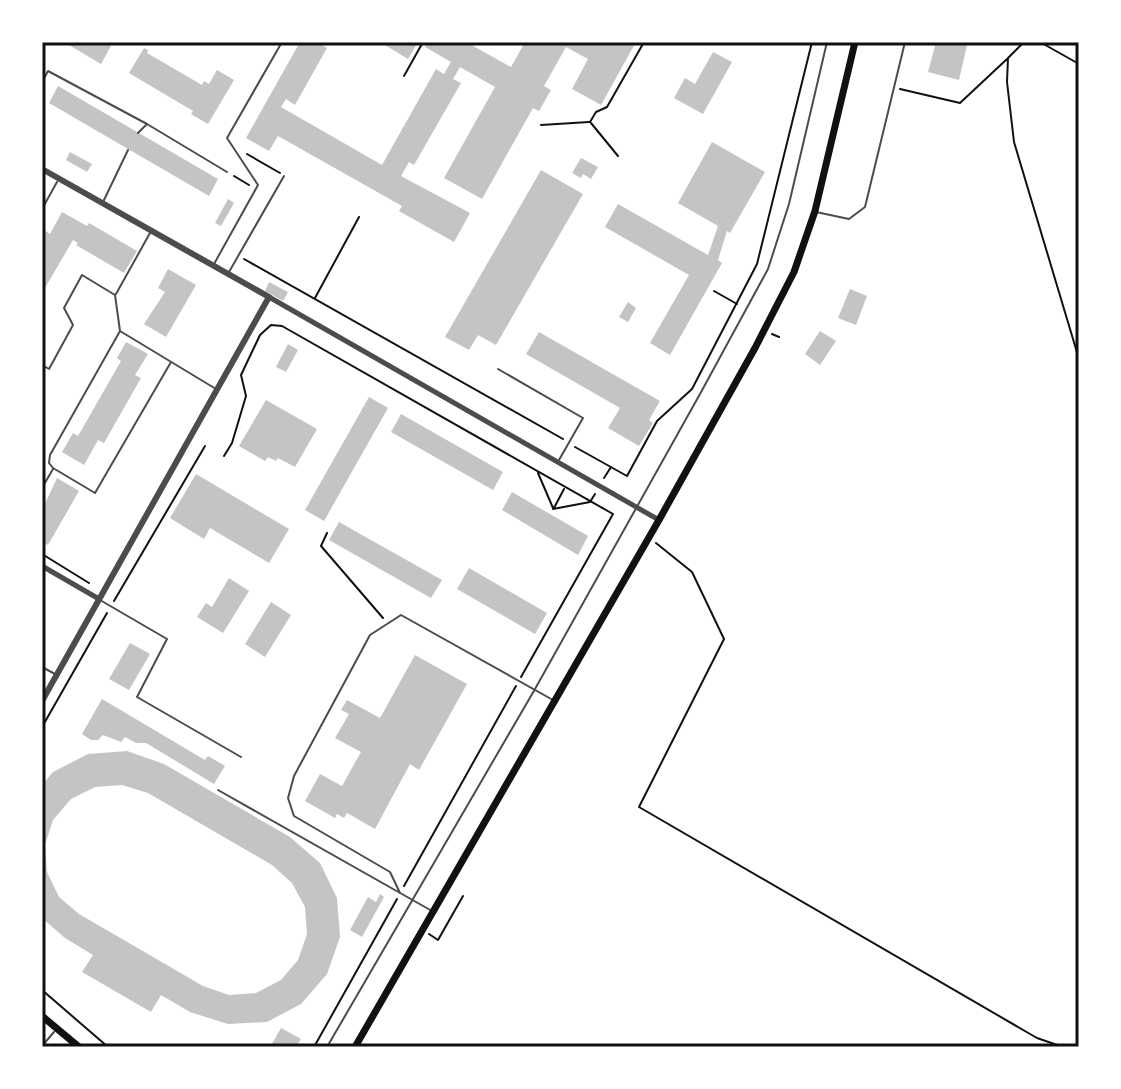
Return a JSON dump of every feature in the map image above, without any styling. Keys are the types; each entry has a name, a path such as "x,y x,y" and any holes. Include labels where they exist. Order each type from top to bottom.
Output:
{"main road":[{"path":"355,1047 659,520 794,272 815,211 855,42"},
{"path":"42,1016 79,1047"}],"street":[{"path":"42,169 659,520"},
{"path":"42,701 269,297"},
{"path":"42,566 99,599"}],"lane":[{"path":"213,265 258,185 227,138 282,42"},
{"path":"327,1047 535,689 768,269 789,204 827,42"},
{"path":"815,211 849,219 865,207 905,42"},
{"path":"42,68 147,124 227,172"},
{"path":"42,82 48,71"},
{"path":"138,133 147,124"},
{"path":"103,203 128,150"},
{"path":"228,273 284,176"},
{"path":"42,209 59,179"},
{"path":"151,230 115,295 120,331 50,455 49,463 53,468 95,493 171,362"},
{"path":"42,365 49,369 73,325 64,308 82,275 115,295"},
{"path":"120,331 217,389"},
{"path":"498,369 583,418 558,462"},
{"path":"42,488 53,468"},
{"path":"99,599 167,639 137,697 241,757"},
{"path":"400,893 390,872 294,816 288,798 294,776 370,635 401,615 555,700"},
{"path":"42,667 56,675"},
{"path":"218,790 433,912"},
{"path":"42,1046 57,1028"}],"path":[{"path":"404,76 423,42"},
{"path":"590,122 596,112 607,107 644,42"},
{"path":"239,256 627,476 657,421 692,389 757,264 812,42"},
{"path":"894,87 960,103 1024,42"},
{"path":"1040,42 1079,64"},
{"path":"1008,58 1007,82 1014,142 1079,359"},
{"path":"541,125 590,122"},
{"path":"590,122 618,156"},
{"path":"238,153 247,154 284,176"},
{"path":"227,172 256,189"},
{"path":"314,299 359,217"},
{"path":"714,291 737,304"},
{"path":"224,456 232,443 246,396 241,375 260,335 271,325 282,326 613,514 314,1047"},
{"path":"42,727 205,446"},
{"path":"537,470 553,509"},
{"path":"553,509 566,487"},
{"path":"553,509 590,502"},
{"path":"327,533 321,546 388,623"},
{"path":"649,537 692,572 724,639 639,807 1023,1030 1063,1047"},
{"path":"42,554 89,583"},
{"path":"42,990 108,1047"}],"building":[{"path":"64,42 105,42 111,46 101,64"},
{"path":"300,42 316,42 327,48 295,105 286,99 281,107 382,165 436,69 444,74 451,62 425,47 428,42 466,42 511,67 525,42 636,42 601,105 572,89 588,59 566,47 544,86 551,90 539,111 533,108 482,199 444,178 495,87 460,67 453,79 461,83 414,165 409,162 401,176 470,213 454,242 399,211 402,206 278,136 269,151 246,138"},
{"path":"380,42 418,42 408,59"},
{"path":"936,42 967,45 959,80 928,72"},
{"path":"144,48 148,50 147,53 202,85 204,81 209,84 217,70 234,80 208,124 191,114 193,111 129,73"},
{"path":"713,52 732,62 703,114 674,98 685,78 695,84"},
{"path":"58,86 218,179 209,196 49,103"},
{"path":"712,142 765,172 730,233 727,231 718,260 722,263 670,355 650,343 689,275 605,227 618,204 708,255 718,226 678,203"},
{"path":"70,152 92,164 87,172 66,160"},
{"path":"581,158 598,167 591,179 572,173"},
{"path":"541,170 583,194 496,345 478,335 469,350 445,337"},
{"path":"228,199 234,203 221,226 215,223"},
{"path":"62,212 87,226 89,223 137,251 124,273 76,245 78,243 73,240 42,293 42,239 46,231 50,234"},
{"path":"168,269 196,285 166,337 144,324 165,292 158,288"},
{"path":"269,282 288,292 283,301 265,291"},
{"path":"850,289 867,296 856,325 838,318"},
{"path":"628,302 636,308 628,322 619,317"},
{"path":"820,331 836,341 820,365 805,354"},
{"path":"539,332 660,401 649,420 653,423 639,446 608,428 620,408 526,354"},
{"path":"126,342 148,354 135,375 141,378 104,443 98,440 84,465 62,452 73,433 78,436 121,361 117,358"},
{"path":"288,344 298,350 286,372 276,367"},
{"path":"369,397 388,408 324,521 305,510"},
{"path":"266,400 317,429 295,467 278,458 276,461 268,457 265,461 239,446"},
{"path":"401,414 503,472 493,490 391,432"},
{"path":"196,474 289,529 269,563 210,528 204,539 170,518"},
{"path":"57,478 79,491 48,545 42,542 42,510"},
{"path":"512,492 588,536 578,555 502,510"},
{"path":"339,522 442,580 431,598 329,540"},
{"path":"469,568 547,613 535,634 457,589"},
{"path":"229,578 249,591 223,633 197,617 206,603 212,607"},
{"path":"271,602 291,615 265,657 245,644"},
{"path":"130,643 150,654 129,690 109,679"},
{"path":"415,655 467,684 419,770 410,764 375,829 347,813 344,818 337,814 335,818 305,801 320,774 342,786 361,752 335,738 349,714 341,710 347,700 380,718"},
{"path":"102,699 205,760 208,756 225,766 214,784 146,743 136,743 125,737 121,742 103,735 98,740 91,740 82,734"},
{"path":"127,751 164,764 290,837 320,863 337,898 340,937 327,974 301,1004 267,1022 228,1024 190,1012 161,995 151,1012 82,972 93,955 65,938 42,918 42,785 53,772 88,754","holes":["122,785 148,793 272,865 292,883 305,907 307,934 298,960 281,980 256,993 229,995 203,986 79,914 59,897 47,872 45,845 53,820 71,799 95,787"]},
{"path":"380,894 384,897 362,937 350,930 368,897 376,902"},
{"path":"281,1028 301,1039 296,1047 270,1047"}]}
